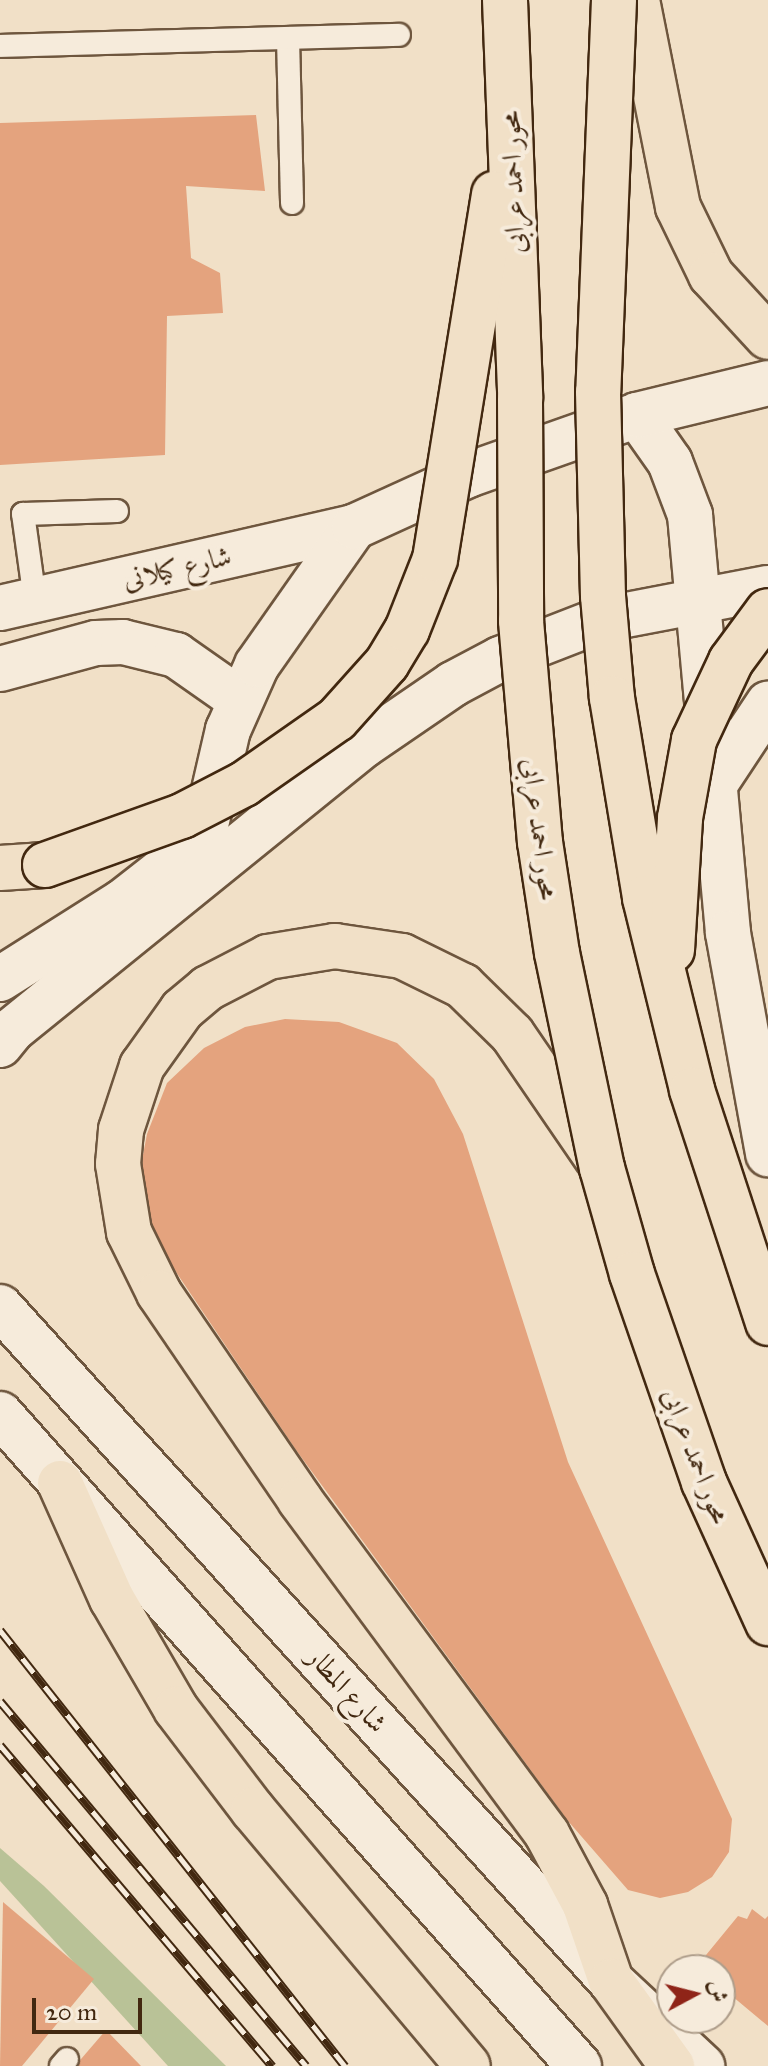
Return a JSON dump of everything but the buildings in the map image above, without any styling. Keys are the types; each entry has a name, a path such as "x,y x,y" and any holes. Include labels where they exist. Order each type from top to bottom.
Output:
{"highway":[{"name":"محور احمد عرابى","path":"505,0 510,93 521,621 529,732 557,953 602,1168 666,1379 704,1482 768,1623"},
{"path":"614,0 598,392 603,596 627,798 669,997 719,1183 768,1323"},
{"path":"637,0 678,207 711,275 768,337"},
{"path":"0,868 45,865 182,816 244,784 337,719 387,663 423,596 435,559 510,93"},
{"path":"669,997 680,818 694,740 731,661 768,611"},
{"path":"602,1168 537,1066 489,1008 463,986 402,956 335,946 268,957 218,982 182,1010 138,1076 121,1130 118,1164 121,1199 141,1264 300,1500 547,1834 585,1905 611,1981 672,2066"},
{"path":"60,1483 112,1599 176,1709 253,1810 468,2066"}],"street":[{"name":"شارع كيلانى","path":"18,604 354,527 468,475 637,415 768,383"},
{"path":"637,415 682,487 695,543 713,787 741,1023 768,1154"},
{"path":"0,979 122,902 176,860 206,825 228,730 257,665 354,527"},
{"path":"0,1045 36,1010 419,705 500,659 550,638 632,612 768,588"},
{"path":"0,669 96,643 123,642 176,655 240,700"},
{"path":"713,787 768,704"},
{"name":"شارع المطار","path":"0,1307 611,1981 702,2066"},
{"path":"0,1414 579,2066"}],"lane":[{"path":"0,46 399,35"},
{"path":"288,38 292,203"},
{"path":"18,604 23,514 117,511"}],"green space":[{"path":"0,1848 44,1886 226,2066 168,2066 0,1881"}],"railway":[{"path":"0,1630 345,2066"},
{"path":"0,1701 306,2066"},
{"path":"0,1745 272,2066"}]}
